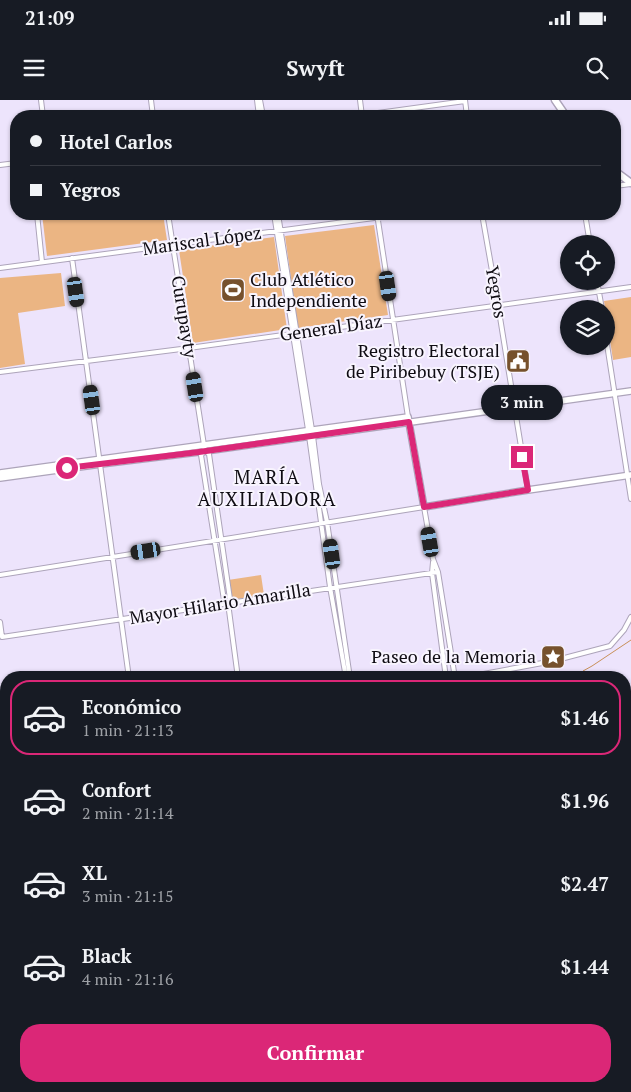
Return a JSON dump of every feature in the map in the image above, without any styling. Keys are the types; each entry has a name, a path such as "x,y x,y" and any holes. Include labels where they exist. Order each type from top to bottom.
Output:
{"main road":[{"path":"621,176 631,184"}],"street":[{"path":"403,110 465,101"},
{"path":"38,220 42,262"},
{"name":"Curupayty","path":"169,220 204,448 208,454 230,599 228,603 224,600 214,540 201,455 204,448"},
{"path":"277,220 327,522 349,671"},
{"name":"Mariscal López","path":"0,268 345,220"},
{"path":"379,220 408,420 433,560 438,572 453,671"},
{"name":"Yegros","path":"483,220 528,490"},
{"path":"586,220 588,235"},
{"path":"72,258 129,671"},
{"name":"General Díaz","path":"0,372 631,287"},
{"path":"599,291 600,300"},
{"path":"609,355 629,475 631,499"},
{"path":"0,473 514,408 631,391"},
{"path":"311,433 330,587 345,671"},
{"path":"0,478 100,461"},
{"path":"0,575 629,475"},
{"path":"433,560 432,573 445,671"},
{"name":"Mayor Hilario Amarilla","path":"0,622 2,637 438,572"},
{"path":"228,603 237,671"},
{"path":"499,671 553,661 610,646 624,630 631,617"}],"shaded area":[{"path":"43,220 164,220 167,240 47,256"},
{"path":"374,225 388,315 298,328 285,236"},
{"name":"Club Atlético Independiente","path":"274,237 287,329 193,343 179,250"},
{"path":"61,273 65,306 18,313 25,364 0,368 0,278"},
{"path":"631,297 631,357 613,360 612,355 615,355 615,300 611,300"},
{"path":"261,575 264,595 231,600 228,580"}],"waterway":[{"path":"583,671 631,640"}],"place":[{"name":"Club Atlético Independiente","path":"233,290"},
{"name":"Registro Electoral de Piribebuy (TSJE)","path":"518,361"},
{"name":"Paseo de la Memoria","path":"553,657"}],"district":[{"name":"MARÍA AUXILIADORA","path":"267,488"}],"route":[{"path":"67,468 199,452 409,422 424,507 528,490 522,457"}]}
